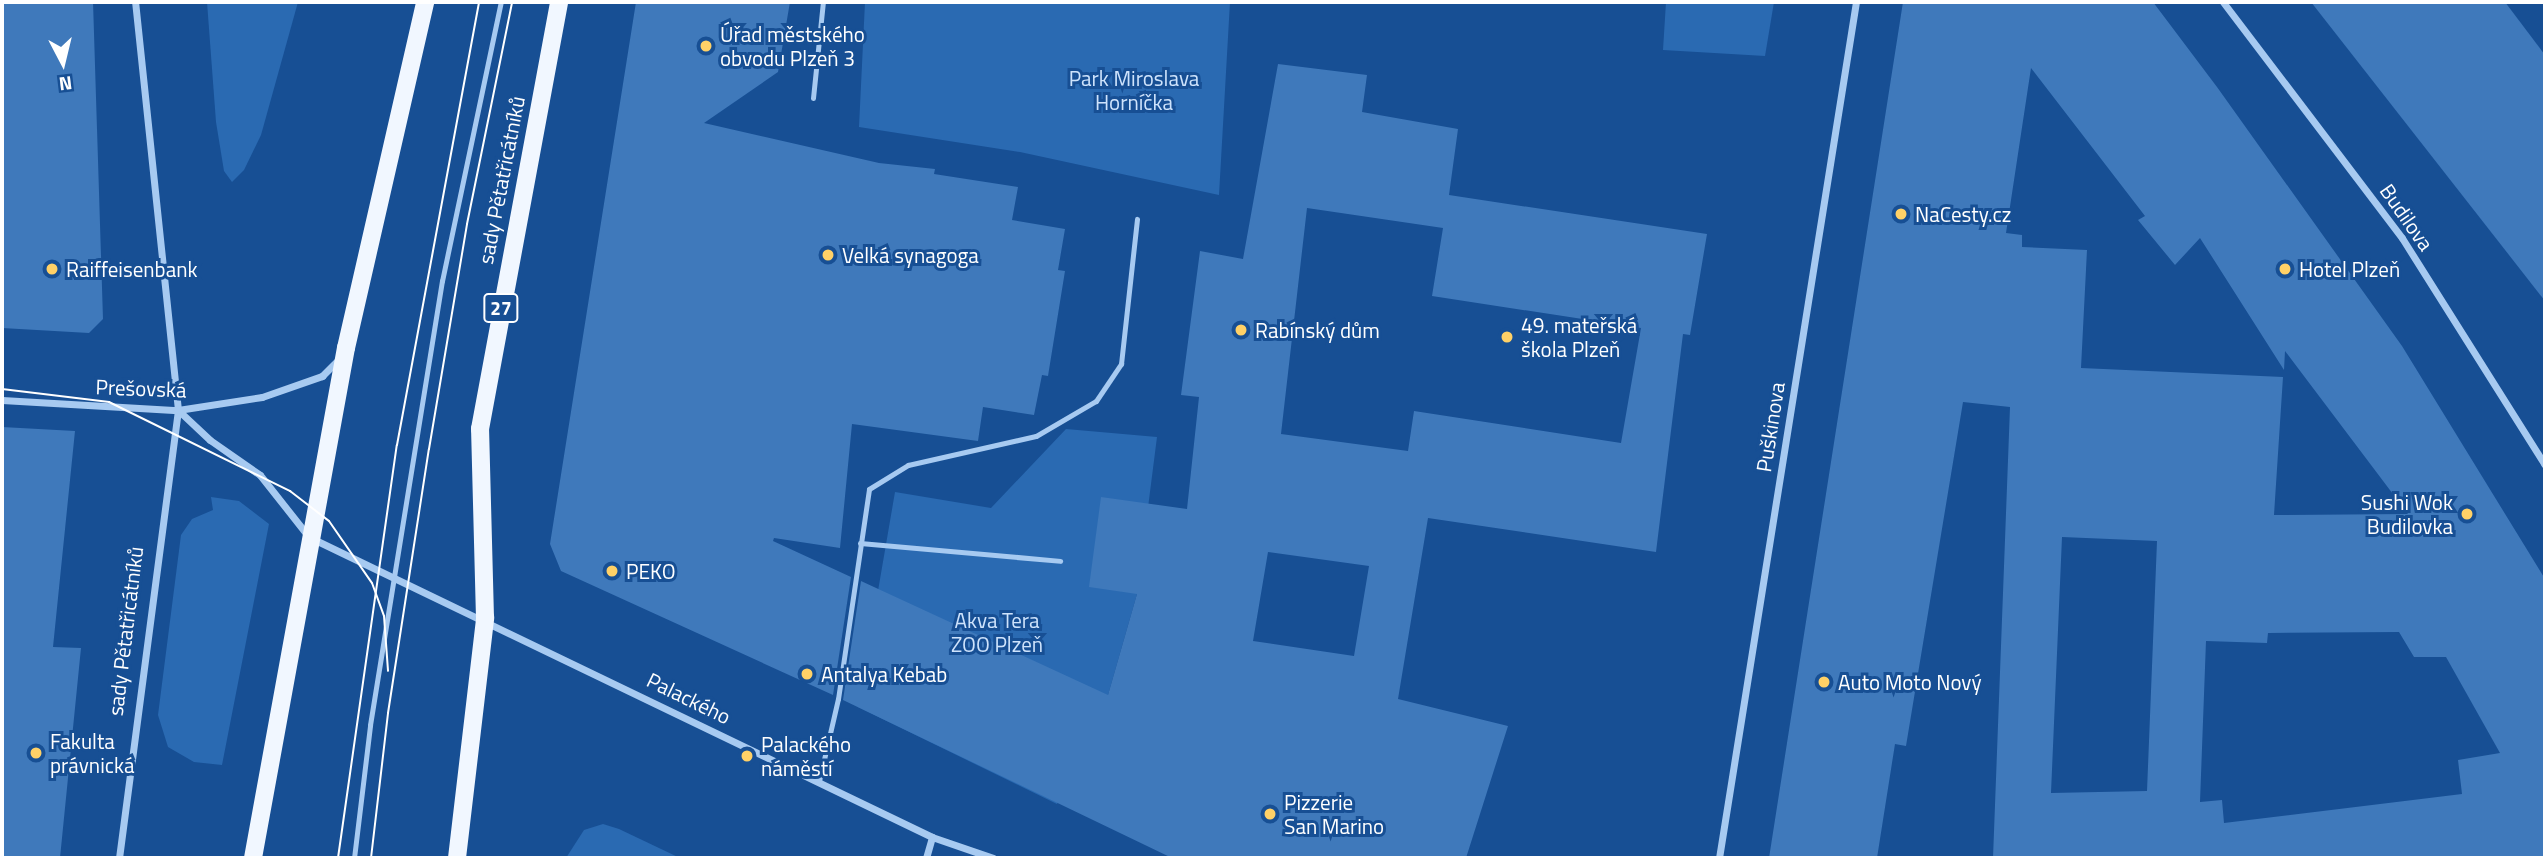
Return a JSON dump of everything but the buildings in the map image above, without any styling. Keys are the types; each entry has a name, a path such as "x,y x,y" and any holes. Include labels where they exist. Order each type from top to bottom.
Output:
{"main road":[{"path":"253,858 309,537 346,348 425,2"},
{"name":"sady Pětatřicátníků","path":"457,858 485,618 480,429 559,2"}],"street":[{"name":"sady Pětatřicátníků","path":"119,858 178,410 135,2"},
{"name":"Puškinova","path":"1719,858 1856,2"},
{"name":"Budilova","path":"2223,2 2402,238 2545,465"},
{"name":"Prešovská","path":"2,400 178,410 262,397 311,381 334,366 346,348"},
{"path":"178,410 210,440 260,475 309,537 485,618"},
{"name":"Palackého","path":"485,618 932,836 993,858"},
{"path":"926,858 932,836"}],"lane":[{"name":"sady Pětatřicátníků","path":"354,858 394,577 442,281 501,2"},
{"path":"813,98 823,2"},
{"path":"818,781 838,699 869,489 878,479 947,453 1036,436 1096,401 1121,365 1137,219"},
{"path":"860,543 1060,561"}],"green space":[{"path":"207,2 298,2 261,135 244,170 232,182 224,171 216,122"},
{"name":"Park Miroslava Horníčka","path":"865,2 1230,2 1219,195 1020,152 859,127"},
{"path":"1666,2 1774,2 1765,56 1663,50"},
{"name":"Akva Tera ZOO Plzeň","path":"1066,429 1157,437 1137,594 1108,695 1057,804 858,707 895,492 991,508"},
{"path":"211,497 239,501 269,524 222,765 194,762 168,747 158,715 181,535 192,519 213,510"},
{"path":"603,824 680,858 566,858 584,830"}],"tram line":[{"path":"338,858 397,445 479,2"},
{"path":"371,858 388,713 429,449 467,224 512,2"},
{"path":"2,389 109,402 290,491 329,521 372,583 384,616 388,671"}],"place":[{"name":"Úřad městského obvodu Plzeň 3","path":"706,46"},
{"name":"NaCesty.cz","path":"1901,214"},
{"name":"Velká synagoga","path":"828,255"},
{"name":"Raiffeisenbank","path":"52,269"},
{"name":"Hotel Plzeň","path":"2285,269"},
{"name":"Rabínský dům","path":"1241,330"},
{"name":"49. mateřská škola Plzeň","path":"1507,337"},
{"name":"Sushi Wok Budilovka","path":"2467,514"},
{"name":"PEKO","path":"612,571"},
{"name":"Antalya Kebab","path":"807,674"},
{"name":"Auto Moto Nový","path":"1824,682"},
{"name":"Fakulta právnická","path":"36,753"},
{"name":"Palackého náměstí","path":"747,756"},
{"name":"Pizzerie San Marino","path":"1270,814"}]}
